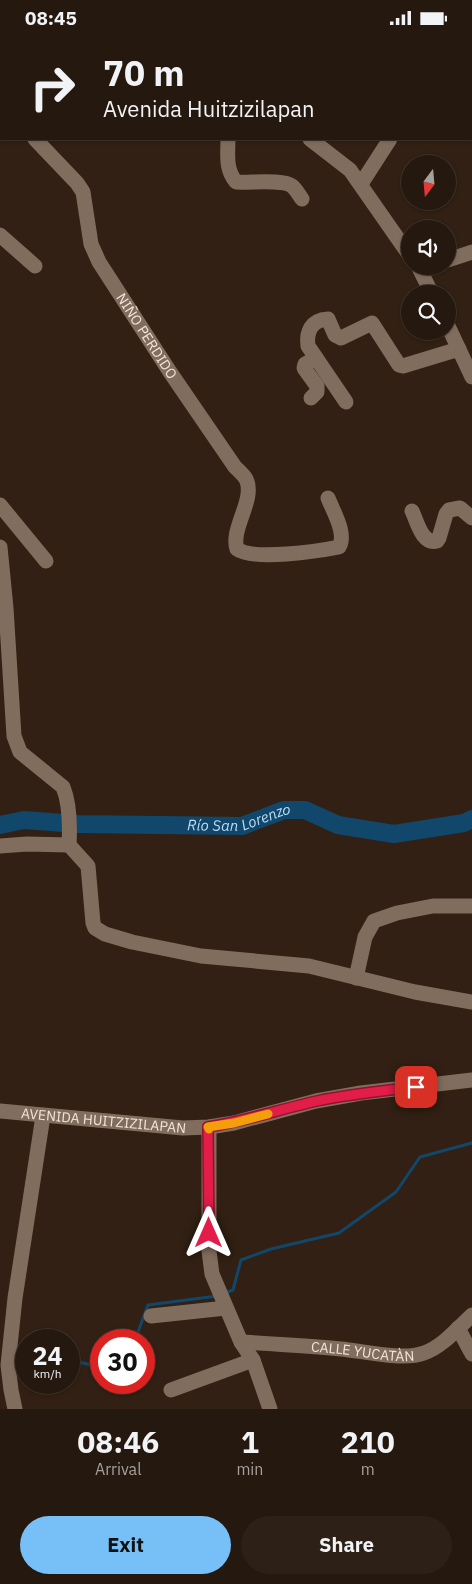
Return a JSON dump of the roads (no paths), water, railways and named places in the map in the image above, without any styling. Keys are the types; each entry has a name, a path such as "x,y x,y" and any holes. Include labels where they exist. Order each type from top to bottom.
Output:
{"street":[{"name":"NIÑO PERDIDO","path":"36,140 77,183 83,192 91,244 99,262 170,372 235,467 246,478 248,487 237,537 237,549 247,553 276,554 339,547 342,540 341,532 328,498"},
{"path":"228,140 228,165 230,175 236,181 249,183 284,182 294,187 302,199"},
{"path":"311,140 350,170 401,243"},
{"path":"360,185 389,140"},
{"path":"0,235 35,267"},
{"path":"456,257 472,252"},
{"path":"346,401 308,346 306,336 309,328 315,323 325,319 330,321 335,335 341,338 372,323 399,365 403,366 459,349"},
{"path":"455,340 472,377"},
{"path":"311,399 317,392 317,387 304,369 305,364 316,359"},
{"path":"0,505 46,561"},
{"path":"412,511 424,537 433,542 439,538 446,514 449,511 460,508 472,518"},
{"path":"0,547 14,736 20,753 63,787 66,796 69,833 88,866 93,923 96,928 105,934 132,942 202,956 309,966 415,992 472,1002"},
{"path":"0,846 27,844 69,833"},
{"path":"356,978 365,937 374,921 397,913 433,906 472,906"},
{"name":"AVENIDA HUITZIZILAPAN","path":"0,1111 183,1128 208,1127 234,1123 361,1093 472,1080"},
{"path":"15,1409 5,1392 15,1298 43,1116"},
{"path":"208,1127 209,1251 212,1274 241,1342 253,1360 270,1409"},
{"path":"151,1315 225,1304"},
{"name":"CALLE YUCATÀN","path":"241,1342 415,1356 426,1353 442,1343 472,1315"},
{"path":"458,1328 472,1354"},
{"path":"172,1390 253,1360"}],"waterway":[{"name":"Río San Lorenzo","path":"0,825 24,820 77,824 242,826 284,810 305,810 338,825 394,834 464,823 472,819"},
{"path":"225,1293 233,1290 241,1260 271,1249 339,1233 396,1192 420,1157 472,1143"},
{"path":"139,1329 148,1305 217,1296"},
{"path":"80,1362 90,1365"}]}
